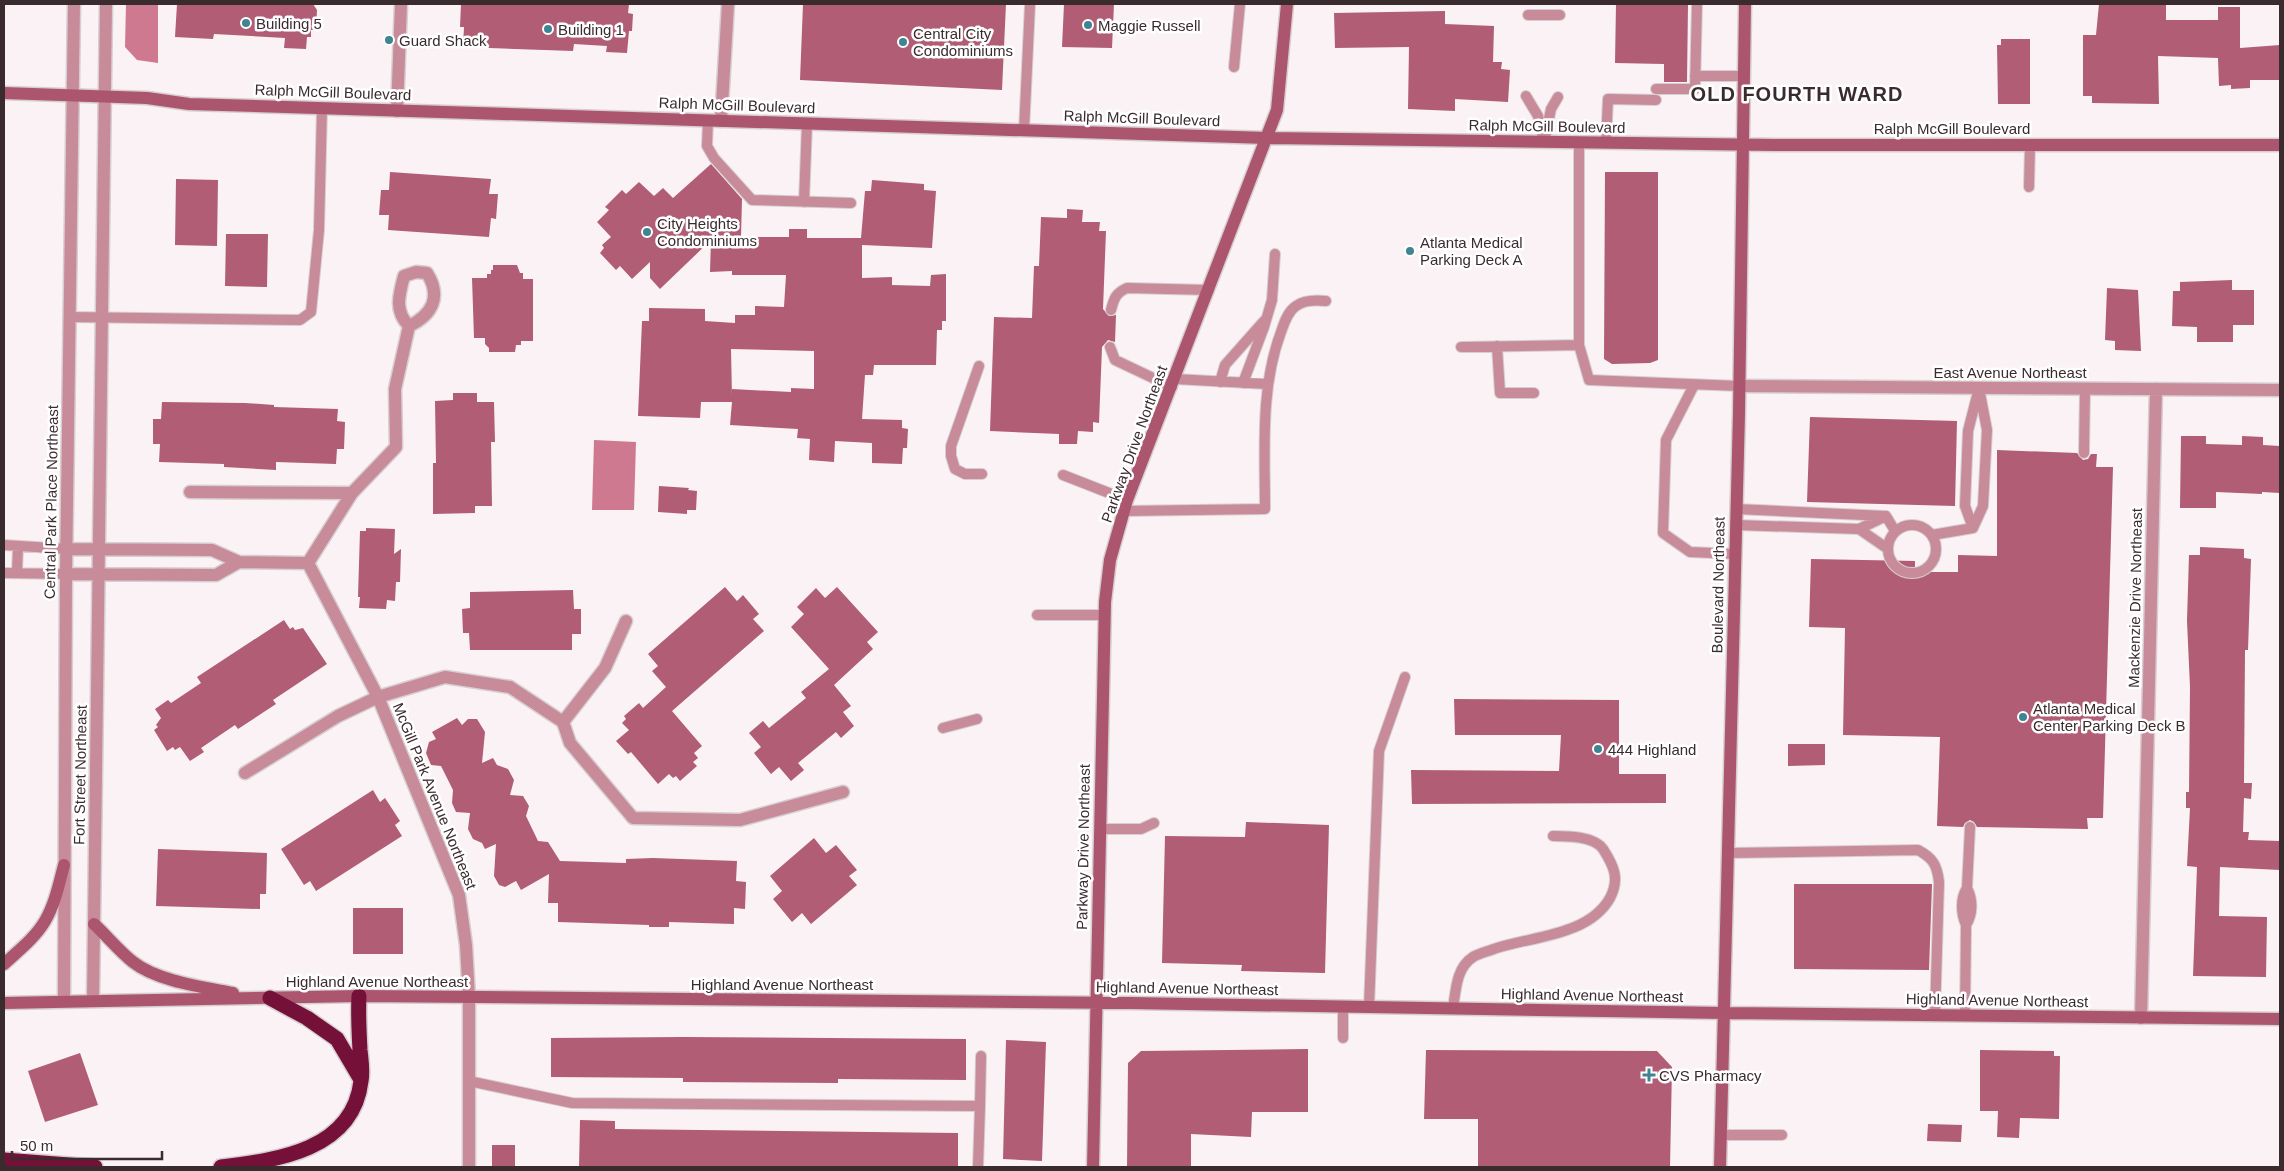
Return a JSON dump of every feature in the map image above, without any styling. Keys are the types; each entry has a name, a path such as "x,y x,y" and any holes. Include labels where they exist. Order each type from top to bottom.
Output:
{"highway":[{"path":"221,1167 249,1163 316,1144 330,1137 344,1124 355,1108 362,1080 359,996"},
{"path":"265,998 307,1018 337,1039 362,1080"},
{"path":"4,1160 94,1167"}],"main road":[{"name":"Parkway Drive Northeast","path":"1093,1167 1105,615 1110,560 1126,506 1277,110 1287,4"},
{"name":"Boulevard Northeast","path":"1720,1167 1739,386 1744,4"},
{"name":"Ralph McGill Boulevard","path":"4,93 147,98 189,104 1267,138 1743,144 2280,145"},
{"path":"4,964 28,942 44,922 52,907 64,865"},
{"path":"94,924 133,962 147,970 174,980 205,988 265,998"},
{"name":"Highland Avenue Northeast","path":"4,1003 359,996 1096,1002 1724,1013 2280,1019"}],"street":[{"name":"Central Park Place Northeast","path":"64,1001 66,574 74,4"},
{"path":"100,550 106,4"},
{"path":"396,111 401,4"},
{"path":"715,121 728,4"},
{"path":"67,549 212,550 239,562 308,563 352,493 396,447 395,389 408,326"},
{"name":"East Avenue Northeast","path":"1739,386 2280,390"},
{"name":"Mackenzie Drive Northeast","path":"2141,1018 2156,389"},
{"path":"190,492 352,493"},
{"name":"Fort Street Northeast","path":"93,1000 100,550"},
{"path":"66,574 216,575 239,562"},
{"name":"McGill Park Avenue Northeast","path":"308,563 378,697 459,895 466,945 469,998 468,1167"},
{"path":"626,621 606,668 563,722 570,743 633,818 740,820 843,792"},
{"name":"McGill Park Avenue Northeast","path":"245,773 338,716 378,697 445,676 510,687 563,722"}],"lane":[{"path":"1024,131 1030,4"},
{"path":"1234,67 1240,4"},
{"path":"1656,88 1695,88 1697,4"},
{"path":"1528,15 1560,15"},
{"path":"1695,76 1744,76"},
{"path":"1526,96 1538,116 1544,142"},
{"path":"1544,142 1551,108 1558,97"},
{"path":"1606,143 1608,99 1656,100"},
{"path":"69,317 300,320 311,312 319,230 322,108"},
{"path":"715,121 707,146 714,158 752,200 851,203"},
{"path":"804,202 806,124"},
{"path":"1579,142 1579,345 1589,380 1739,386"},
{"path":"2030,145 2030,187"},
{"path":"1243,383 1268,314 1273,287 1274,254"},
{"path":"1111,310 1114,298 1119,292 1127,288 1209,290"},
{"path":"1063,474 1126,506 1265,509 1267,384 1278,339 1292,309 1305,302 1326,300"},
{"path":"1220,382 1225,365 1268,314"},
{"path":"1461,347 1579,345"},
{"path":"1497,346 1500,393 1534,393"},
{"path":"1110,347 1115,360 1173,383 1267,384"},
{"path":"980,366 951,446 951,456 955,469 966,474 982,474"},
{"path":"1694,385 1666,440 1663,533 1690,552 1735,554"},
{"path":"1973,528 1965,506 1968,431 1979,388"},
{"path":"1973,528 1983,506 1987,430 1979,388"},
{"path":"2084,454 2085,389"},
{"path":"1736,509 1886,516"},
{"path":"1736,525 1859,529 1886,516"},
{"path":"1886,516 1895,531"},
{"path":"1911,525 1919,526 1932,535 1937,551 1930,566 1923,571 1907,573 1893,564 1888,549 1891,536 1895,531 1911,525"},
{"path":"1932,535 1973,528"},
{"path":"1859,529 1888,549"},
{"path":"4,545 67,549"},
{"path":"17,573 18,546"},
{"path":"4,572 66,574"},
{"path":"1038,615 1105,615"},
{"path":"1369,1007 1379,751 1405,677"},
{"path":"944,728 977,719"},
{"path":"1100,829 1141,830 1154,824"},
{"path":"1965,1015 1966,925 1962,916 1962,895 1967,888 1970,827"},
{"path":"1453,1008 1457,982 1462,967 1474,956 1501,946 1566,930 1591,920 1604,908 1616,887 1612,864 1600,845 1576,836 1553,836"},
{"path":"1728,853 1918,850 1929,856 1937,866 1939,882 1935,1015"},
{"path":"1343,1006 1343,1038"},
{"path":"978,1167 981,1056"},
{"path":"468,1081 572,1103 980,1106"},
{"path":"1721,1135 1782,1135"}],"shaded area":[{"path":"126,4 158,4 158,63 137,60 125,47"},
{"path":"594,440 636,442 634,510 592,510"}],"building":[{"name":"Building 5","path":"177,4 313,4 317,10 316,30 311,30 311,37 307,37 306,49 284,48 285,38 214,34 213,39 175,37"},
{"name":"Building 1","path":"461,4 629,4 628,13 633,14 632,31 629,31 627,53 606,52 607,46 574,44 573,51 463,47 464,27 460,27"},
{"name":"Central City Condominiums","path":"803,4 1006,4 1002,90 800,80"},
{"name":"Maggie Russell","path":"1064,4 1114,4 1112,48 1062,47"},
{"path":"1616,4 1688,4 1687,82 1664,82 1664,64 1615,63"},
{"path":"2099,4 2166,4 2166,20 2218,20 2218,7 2240,7 2240,48 2280,45 2280,80 2250,80 2250,88 2231,89 2231,85 2219,86 2218,58 2158,56 2159,104 2092,103 2092,96 2083,96 2083,35 2096,35"},
{"path":"1445,11 1445,24 1494,26 1493,62 1502,62 1501,69 1510,70 1508,102 1455,99 1455,111 1408,109 1409,47 1335,48 1334,13"},
{"path":"2001,39 2030,39 2030,104 1998,104 1997,45 2001,45"},
{"path":"711,164 742,199 741,237 789,237 789,229 807,229 807,238 861,238 865,191 871,191 872,180 924,184 924,190 936,191 932,248 862,245 862,278 892,277 892,285 930,286 931,275 946,274 946,321 942,321 942,330 937,330 936,365 874,365 873,375 865,375 862,419 902,420 902,428 908,429 907,448 903,448 902,464 872,463 872,443 835,441 834,462 809,460 810,439 797,438 798,429 730,425 732,402 701,402 700,418 638,416 642,321 649,321 649,308 705,309 705,321 735,323 735,315 755,315 755,306 784,307 786,275 732,275 732,271 710,272 711,240 660,289 650,278 650,262 632,279 620,266 616,270 600,253 604,248 602,245 611,237 597,222 609,210 605,207 622,190 626,194 639,182 654,196 663,188 673,198","holes":["731,349 814,351 814,389 791,388 791,392 732,389 732,397"]},
{"path":"390,172 491,179 489,194 498,194 496,219 491,218 489,237 388,230 389,215 379,215 381,190 389,190"},
{"path":"1605,172 1658,172 1658,360 1650,363 1612,364 1604,359"},
{"path":"176,179 218,180 217,246 175,245"},
{"path":"1067,209 1083,210 1082,222 1100,222 1099,231 1106,231 1103,309 1109,316 1116,315 1115,342 1108,340 1102,347 1099,423 1093,422 1093,432 1078,431 1077,444 1059,444 1059,434 990,431 994,317 1032,318 1034,266 1039,266 1041,217 1067,218"},
{"path":"226,234 268,234 267,287 225,286"},
{"path":"493,265 517,265 520,273 523,273 523,279 533,279 533,341 521,341 521,345 516,345 515,352 489,352 489,348 485,344 485,338 474,338 472,278 487,278 487,274 491,274 491,270 493,270"},
{"path":"2232,280 2232,290 2254,290 2254,325 2233,325 2233,342 2197,342 2197,327 2172,326 2173,291 2180,291 2180,282"},
{"path":"2107,288 2138,290 2141,351 2115,350 2115,341 2105,340"},
{"path":"453,393 477,393 477,402 494,402 495,442 491,442 492,506 475,506 475,513 433,514 433,463 436,463 435,401 453,400"},
{"path":"162,402 245,403 274,405 274,407 338,409 337,421 345,422 344,449 337,449 336,464 276,462 276,470 224,467 224,464 159,462 160,444 153,444 153,419 161,419"},
{"path":"1810,417 1957,421 1955,506 1807,502"},
{"path":"2181,436 2206,436 2206,444 2242,445 2242,436 2263,437 2263,445 2280,446 2280,493 2216,492 2216,508 2180,508"},
{"name":"Atlanta Medical Center Parking Deck B","path":"1997,450 2077,453 2083,460 2088,459 2091,454 2097,454 2096,467 2113,467 2103,818 2087,818 2088,829 1977,827 1970,820 1963,827 1937,826 1940,737 1843,735 1845,628 1809,627 1811,559 1915,561 1915,572 1958,572 1958,555 1997,556"},
{"path":"659,486 689,488 688,490 697,491 696,510 687,510 687,514 658,512"},
{"path":"366,528 395,529 394,554 401,549 400,582 396,582 395,601 387,600 386,609 359,608 360,531 366,531"},
{"path":"2200,547 2244,549 2244,558 2251,559 2248,650 2245,650 2244,783 2252,783 2251,799 2244,798 2243,832 2249,832 2248,840 2280,841 2280,870 2220,867 2219,916 2267,917 2266,977 2193,976 2197,867 2187,866 2190,808 2186,808 2186,792 2189,792 2190,687 2187,621 2189,555 2200,555"},
{"path":"725,587 737,601 743,595 759,614 753,619 764,631 672,711 702,746 694,753 698,758 693,762 697,766 680,781 676,776 673,778 669,774 658,784 631,752 628,754 616,741 629,730 622,723 626,719 624,716 639,703 643,708 666,687 652,671 658,666 648,654"},
{"path":"837,587 878,632 867,642 873,649 834,685 851,706 843,712 854,726 841,738 836,732 798,763 804,770 791,781 779,767 771,774 754,753 761,747 749,733 763,721 769,728 806,698 801,692 829,669 791,627 804,614 797,607 816,588 825,598"},
{"path":"573,590 574,609 581,609 581,634 572,634 572,650 470,650 469,633 463,633 462,609 470,608 470,592"},
{"path":"284,620 290,629 293,627 295,630 303,628 327,664 273,700 276,704 238,729 235,725 201,748 204,752 190,761 180,747 175,750 173,747 167,751 154,730 158,727 156,725 161,718 155,709 168,700 171,703 201,683 197,677"},
{"name":"444 Highland","path":"1454,699 1619,700 1619,774 1666,774 1666,803 1412,804 1411,770 1559,771 1561,735 1455,735"},
{"path":"457,718 462,725 468,719 477,719 485,732 482,763 493,758 497,765 508,769 514,780 510,795 523,796 529,806 526,816 538,841 548,842 560,861 626,863 626,859 653,858 737,861 736,881 746,882 745,909 734,908 734,924 669,922 669,927 649,927 649,925 558,922 558,903 548,903 549,874 521,890 516,881 505,887 499,885 494,876 496,844 485,849 482,843 473,839 468,829 470,813 456,812 452,803 453,790 441,766 431,765 426,753 429,742 436,739 432,732"},
{"path":"1788,744 1825,744 1825,765 1788,766"},
{"path":"373,790 380,802 385,798 400,821 395,825 402,836 316,891 310,881 304,885 281,849"},
{"path":"1246,822 1329,825 1325,973 1241,971 1242,965 1162,963 1165,836 1245,837"},
{"path":"814,838 826,853 836,845 857,870 849,876 857,885 811,924 802,913 792,922 773,899 782,891 770,876"},
{"path":"158,849 267,853 266,894 260,894 260,909 156,906"},
{"path":"1794,884 1932,884 1929,970 1794,969"},
{"path":"353,908 403,908 403,954 353,954"},
{"path":"551,1038 966,1039 966,1080 838,1079 838,1083 683,1082 683,1078 551,1077"},
{"path":"1006,1040 1046,1042 1042,1161 1003,1159"},
{"path":"1308,1049 1308,1112 1252,1112 1251,1137 1191,1134 1191,1167 1127,1167 1128,1063 1141,1051"},
{"path":"1426,1050 1657,1051 1672,1067 1670,1167 1478,1167 1478,1119 1424,1119"},
{"path":"1980,1050 2054,1051 2054,1056 2060,1056 2059,1119 2020,1118 2019,1138 1997,1137 1998,1111 1980,1111"},
{"path":"80,1053 98,1105 45,1122 28,1071"},
{"path":"580,1120 615,1121 615,1129 958,1133 958,1167 579,1167"},
{"path":"1928,1124 1962,1125 1961,1142 1927,1141"},
{"path":"492,1145 515,1145 515,1167 492,1167"}],"place":[{"name":"Building 5","path":"246,23"},
{"name":"Maggie Russell","path":"1088,25"},
{"name":"Building 1","path":"548,29"},
{"name":"Guard Shack","path":"389,40"},
{"name":"Central City Condominiums","path":"903,42"},
{"name":"City Heights Condominiums","path":"647,232"},
{"name":"Atlanta Medical Parking Deck A","path":"1410,251"},
{"name":"Atlanta Medical Center Parking Deck B","path":"2023,717"},
{"name":"444 Highland","path":"1598,749"},
{"name":"CVS Pharmacy","path":"1649,1075"}],"district":[{"name":"OLD FOURTH WARD","path":"1797,94"}]}
